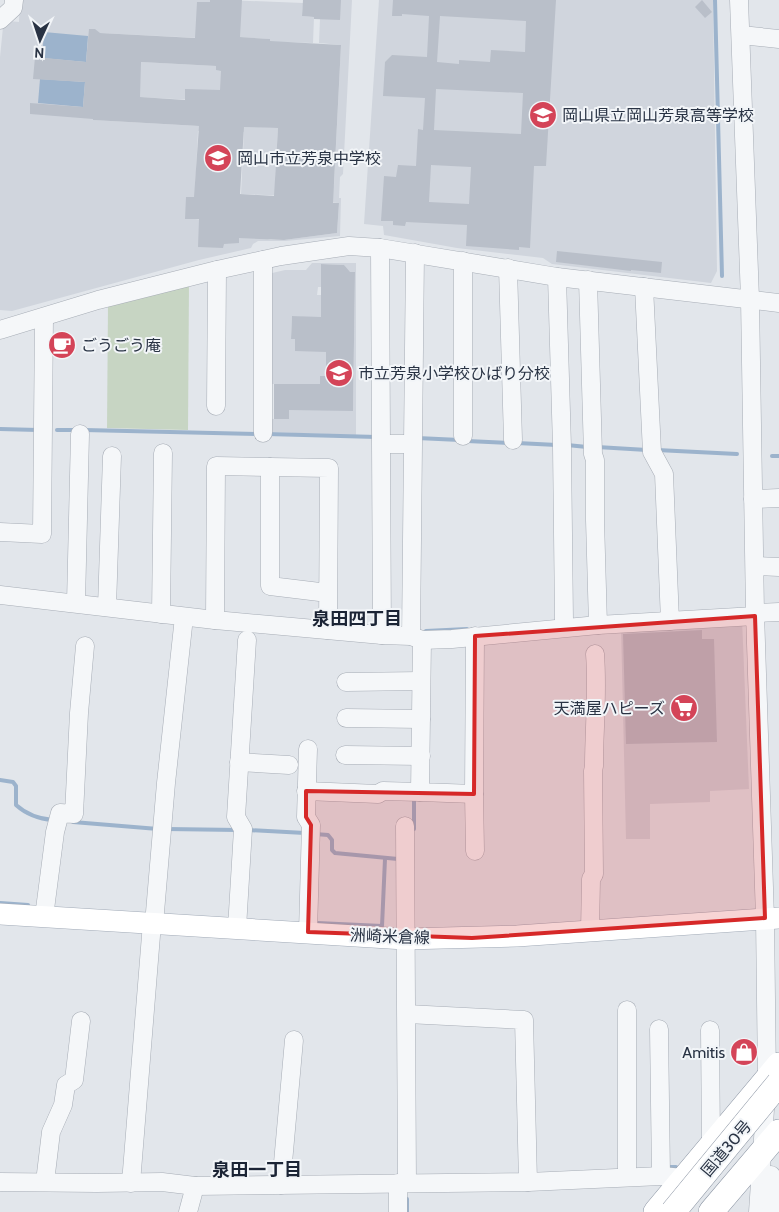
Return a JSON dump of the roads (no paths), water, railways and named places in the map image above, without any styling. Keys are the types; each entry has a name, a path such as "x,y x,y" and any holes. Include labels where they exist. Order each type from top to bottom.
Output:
{"highway":[{"path":"656,1212 667,1173 711,1145 775,1076"},
{"name":"国道30号","path":"673,1212 775,1076"},
{"name":"国道30号","path":"693,1212 779,1109"},
{"path":"711,1212 729,1191 767,1158 779,1132"}],"main road":[{"name":"洲崎米倉線","path":"0,914 45,910 237,928 405,939 517,936 772,918"}],"street":[{"path":"740,0 750,299 755,614 772,918 766,1005 779,1123"},
{"path":"0,20 9,5"},
{"path":"741,35 779,39"},
{"path":"0,330 98,300 217,270 263,260 349,246 415,253 557,277 779,303"},
{"path":"380,248 382,635"},
{"path":"415,253 412,440 416,638 416,792"},
{"path":"263,260 263,433"},
{"path":"463,261 463,436"},
{"path":"508,268 513,440"},
{"path":"216,406 217,270"},
{"path":"557,277 562,445 564,620"},
{"path":"588,280 595,460 594,520 598,622"},
{"path":"644,287 652,452 664,474 670,617"},
{"path":"0,532 42,534 44,317"},
{"path":"76,600 80,434"},
{"path":"382,440 412,440"},
{"path":"161,610 163,453"},
{"path":"107,604 112,456"},
{"path":"214,620 216,466 330,468 328,630"},
{"path":"270,467 270,586 328,593"},
{"path":"753,499 779,498"},
{"path":"755,566 779,567"},
{"path":"0,595 76,600 161,610 184,617 214,620 416,638 452,639 598,622 779,612"},
{"path":"131,1179 162,829 184,617"},
{"path":"475,636 475,851"},
{"path":"237,928 243,831 236,817 247,640"},
{"path":"45,910 60,813 74,814 84,646"},
{"path":"590,931 591,879 594,874 593,771 597,684 595,654"},
{"path":"346,682 415,681"},
{"path":"346,718 416,719"},
{"path":"308,749 306,817 311,825 308,932"},
{"path":"345,755 416,756"},
{"path":"239,762 289,765"},
{"path":"306,791 378,794 383,791 474,794"},
{"path":"398,1212 405,1181 410,1014 405,939 406,826"},
{"path":"766,1005 779,1023"},
{"path":"627,1010 627,1172"},
{"path":"410,1014 524,1020 528,1177"},
{"path":"46,1179 51,1132 63,1105 66,1086 74,1080 82,1021"},
{"path":"0,1182 46,1179 131,1179 195,1186 282,1180 405,1181 627,1172 667,1173 659,1029"},
{"path":"710,1030 711,1145"},
{"path":"282,1180 294,1040"},
{"path":"757,1212 767,1158 775,1076"},
{"path":"767,1158 772,1212"},
{"path":"188,1212 195,1186"},
{"path":"729,1191 744,1193 753,1200 757,1212"}],"water":[{"path":"44,32 88,36 86,62 42,58"},
{"path":"40,79 85,82 83,107 38,103"}],"waterway":[{"path":"715,0 722,276"},
{"path":"0,429 38,430"},
{"path":"57,430 77,430"},
{"path":"84,430 257,434"},
{"path":"267,434 377,437"},
{"path":"417,438 460,440"},
{"path":"467,441 510,443"},
{"path":"517,443 557,445"},
{"path":"567,445 587,447"},
{"path":"597,447 647,450"},
{"path":"657,450 737,454"},
{"path":"772,456 779,456"},
{"path":"426,631 467,629"},
{"path":"0,780 13,782 16,786 16,805 33,816 53,820"},
{"path":"414,796 414,829"},
{"path":"73,822 158,829"},
{"path":"167,829 238,830"},
{"path":"247,830 305,833"},
{"path":"315,834 328,835 332,840 332,850 335,853 398,859"},
{"path":"317,923 382,926 385,859"},
{"path":"0,903 28,905"},
{"path":"664,1167 676,1167"},
{"path":"407,1199 407,1212"}],"place":[{"name":"岡山県立岡山芳泉高等学校","path":"543,115"},
{"name":"岡山市立芳泉中学校","path":"218,158"},
{"name":"ごうごう庵","path":"62,345"},
{"name":"市立芳泉小学校ひばり分校","path":"339,373"},
{"name":"天満屋ハピーズ","path":"684,708"},
{"name":"Amitis","path":"744,1052"}],"district":[{"name":"泉田四丁目","path":"357,619"},
{"name":"泉田一丁目","path":"257,1170"}]}
